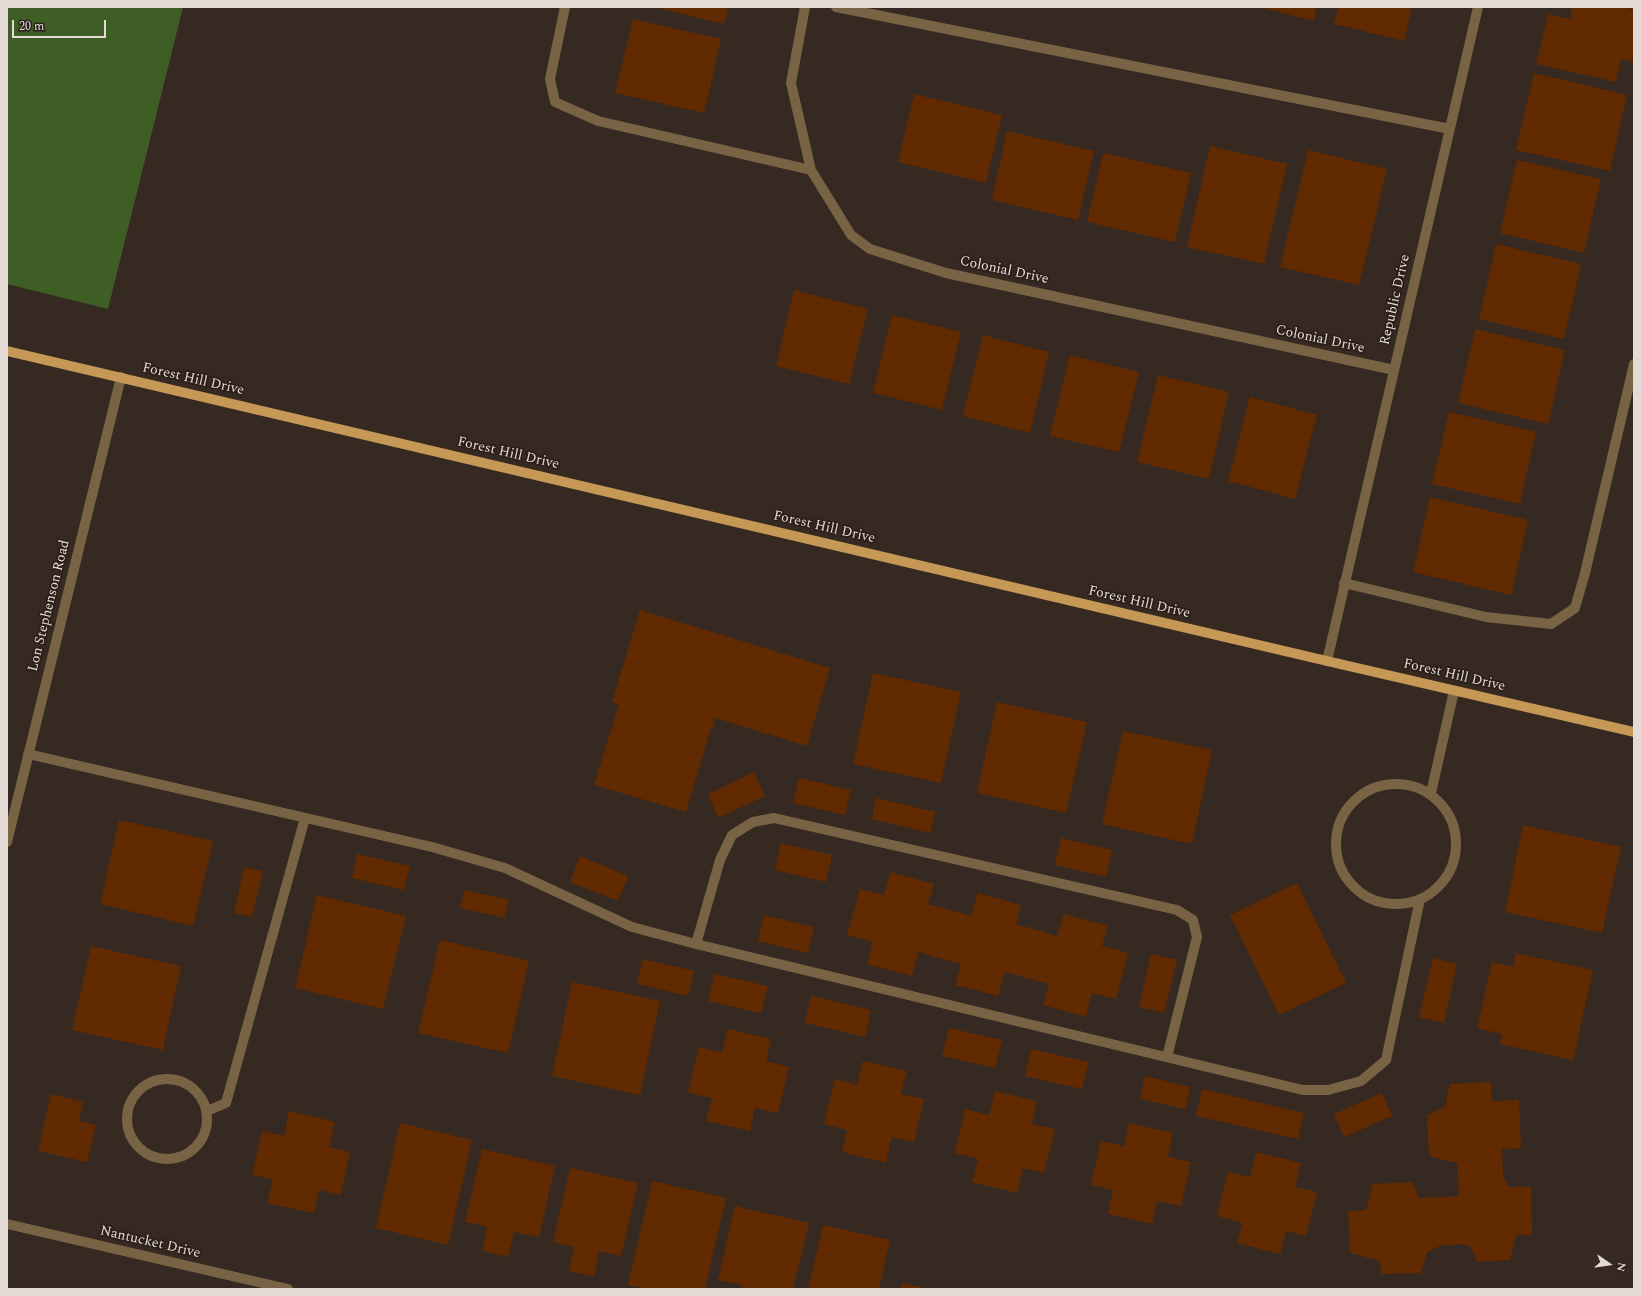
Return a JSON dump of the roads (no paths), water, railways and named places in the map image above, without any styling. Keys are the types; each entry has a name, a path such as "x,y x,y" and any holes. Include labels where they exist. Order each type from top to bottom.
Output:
{"main road":[{"name":"Forest Hill Drive","path":"7,351 1634,732"}],"street":[{"path":"565,7 550,79 555,102 598,121 811,170"},
{"name":"Colonial Drive","path":"805,7 791,83 811,170 851,235 870,249 946,273 1394,370"},
{"path":"836,7 1450,129"},
{"name":"Republic Drive","path":"1327,661 1478,7"},
{"path":"1344,583 1493,618 1551,624 1575,608 1585,573 1634,364"},
{"name":"Lon Stephenson Road","path":"7,842 121,377"},
{"path":"1430,793 1454,691"},
{"path":"28,754 432,847 505,868 632,927 696,944 1303,1090 1328,1090 1361,1082 1386,1060 1420,899"},
{"path":"1386,784 1407,784 1430,793 1446,809 1454,828 1456,849 1451,869 1437,887 1420,899 1400,904 1381,902 1362,894 1347,879 1338,860 1337,839 1340,823 1350,805 1366,791 1386,784"},
{"path":"207,1111 226,1103 305,818"},
{"path":"696,944 720,860 732,835 753,822 774,818 1177,910 1193,920 1196,937 1167,1057"},
{"path":"169,1079 182,1082 193,1088 202,1098 207,1111 207,1124 203,1137 196,1148 185,1156 172,1159 158,1158 146,1153 136,1144 130,1133 127,1120 129,1107 135,1096 145,1087 156,1081 169,1079"},
{"name":"Nantucket Drive","path":"7,1224 288,1289"}]}
